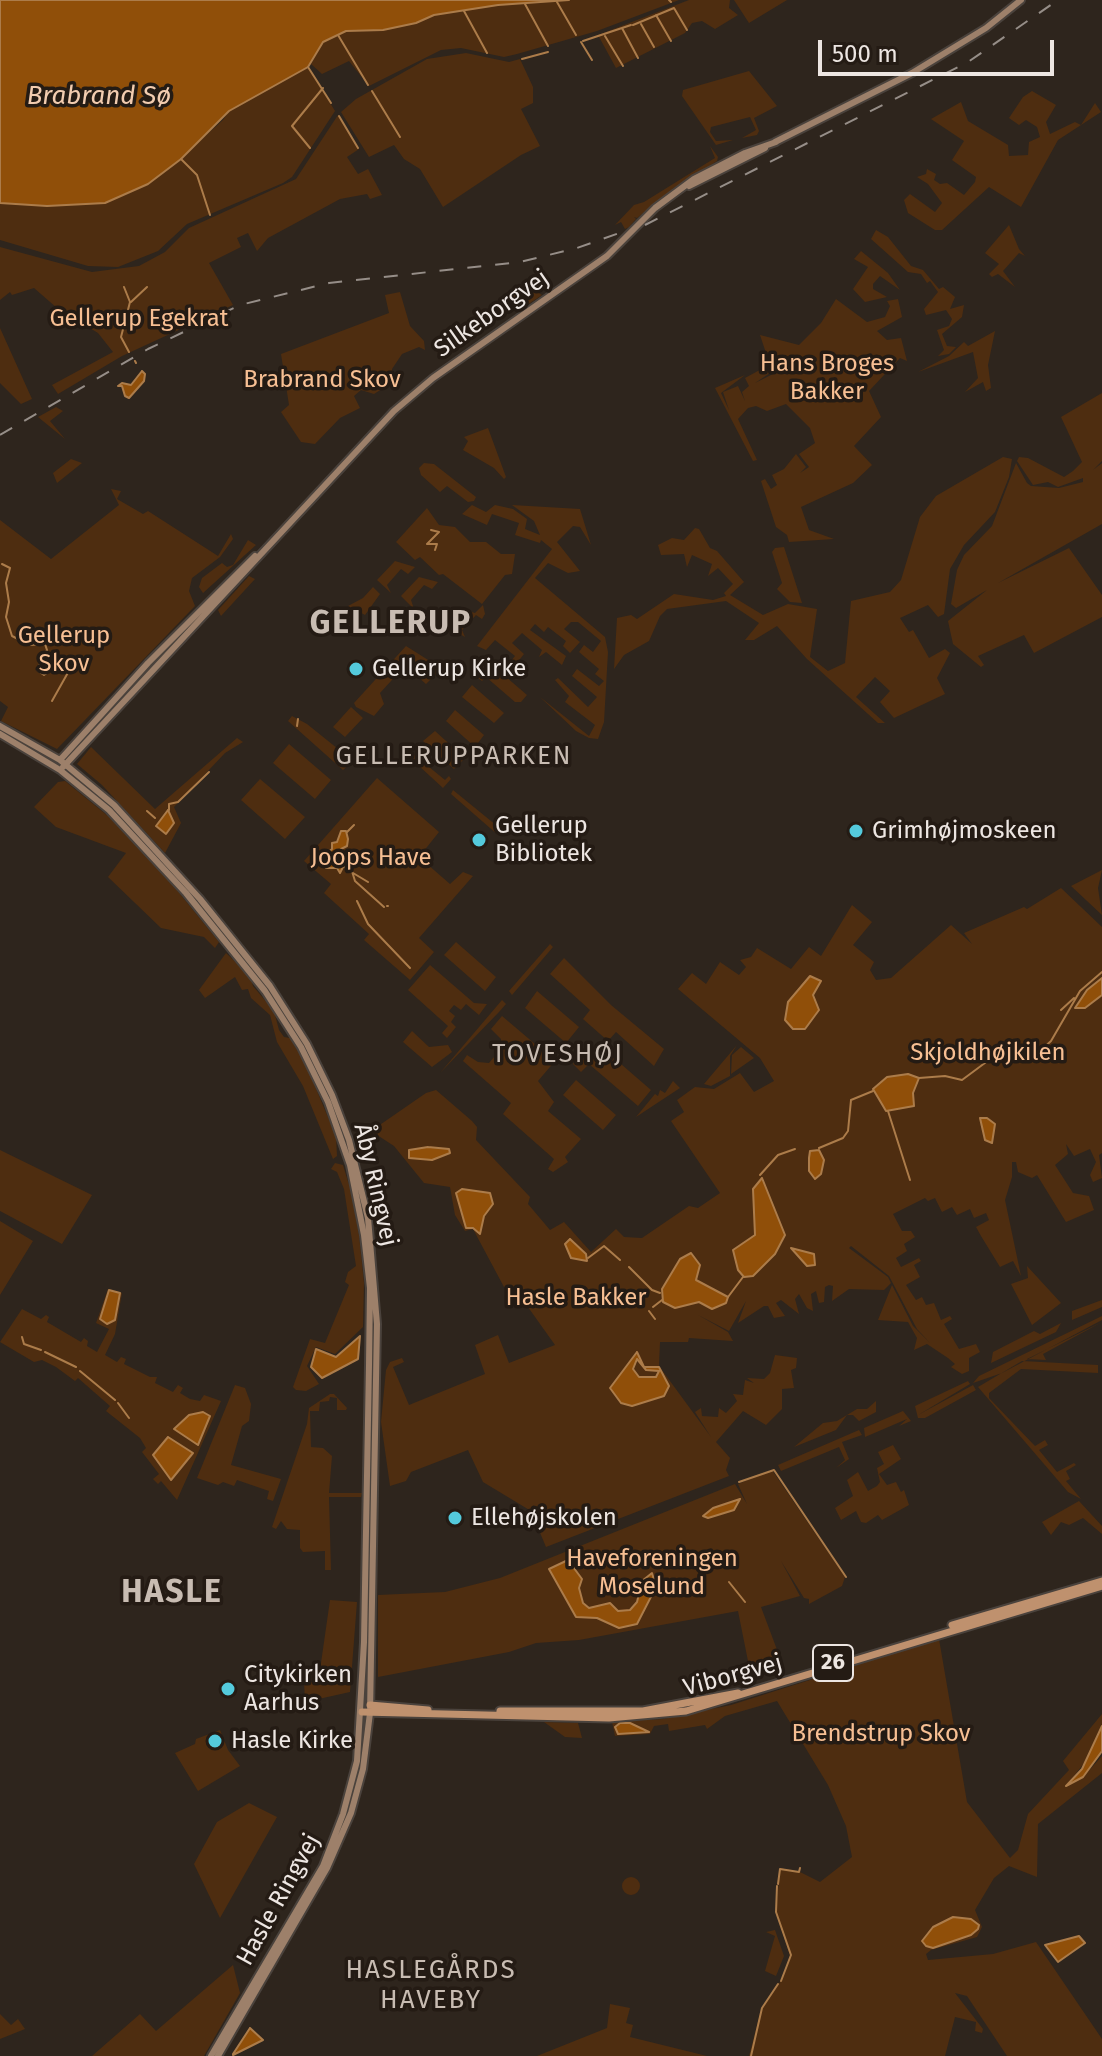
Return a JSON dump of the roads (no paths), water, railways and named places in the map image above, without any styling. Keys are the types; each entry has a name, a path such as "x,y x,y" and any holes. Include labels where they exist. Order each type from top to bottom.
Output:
{"main road":[{"name":"Silkeborgvej","path":"60,765 414,394 607,256 655,208 717,166 776,142 912,73 986,28 1021,0"},
{"path":"0,726 60,765"},
{"path":"0,734 60,765"},
{"name":"Åby Ringvej","path":"60,765 99,791 156,849 270,986 312,1053 349,1140 368,1218 376,1288 366,1709"},
{"name":"Viborgvej","path":"366,1709 609,1718 686,1711 732,1700 1102,1584"},
{"name":"Hasle Ringvej","path":"211,2056 309,1891 333,1843 353,1782 366,1709"},
{"name":"Hasle Ringvej","path":"218,2056 332,1859 359,1785 366,1709"}],"water":[{"name":"Brabrand Sø","path":"0,0 569,0 498,5 434,15 416,23 383,30 346,31 323,42 308,67 229,111 181,159 148,184 105,203 47,206 0,203"},
{"path":"142,371 144,381 129,398 125,396 122,386 118,386 122,383 131,385"},
{"path":"168,810 174,823 166,834 156,826"},
{"path":"341,831 346,831 348,839 347,846 341,849 346,861 340,873 337,868 326,868 320,861 325,860 323,856 332,849 332,843 337,842"},
{"path":"810,976 821,981 813,995 819,1010 805,1029 793,1029 785,1020 788,1002"},
{"path":"1102,978 1102,995 1085,1008 1075,1008 1087,990"},
{"path":"908,1074 919,1078 913,1093 914,1106 886,1111 873,1089 887,1077"},
{"path":"980,1118 987,1118 995,1124 992,1143 985,1140"},
{"path":"428,1147 449,1149 450,1153 432,1160 409,1158 409,1150"},
{"path":"819,1150 824,1160 821,1174 815,1179 809,1171 809,1158 810,1151"},
{"path":"762,1178 785,1235 775,1254 753,1276 744,1277 738,1270 733,1250 755,1235 753,1189"},
{"path":"462,1189 490,1193 493,1204 484,1216 480,1234 473,1228 466,1228 456,1193"},
{"path":"570,1239 586,1254 587,1261 571,1258 565,1244"},
{"path":"791,1248 814,1254 815,1265 807,1266"},
{"path":"691,1253 700,1265 696,1280 728,1297 726,1303 712,1309 699,1302 675,1308 663,1302 662,1289 680,1259"},
{"path":"109,1290 120,1293 115,1320 107,1324 100,1319"},
{"path":"360,1336 358,1359 322,1378 311,1367 316,1349 336,1357"},
{"path":"637,1352 644,1367 659,1367 669,1386 664,1396 632,1406 621,1403 610,1388","holes":["637,1359 646,1370 659,1371 656,1377 639,1377 633,1369"]},
{"path":"203,1412 210,1416 198,1445 174,1429 189,1415"},
{"path":"168,1437 193,1453 171,1480 153,1455"},
{"path":"740,1499 734,1510 708,1518 703,1516 713,1508"},
{"path":"568,1560 582,1579 579,1588 583,1603 589,1608 610,1603 618,1611 630,1610 637,1602 642,1581 652,1573 656,1587 637,1624 619,1628 597,1618 576,1617 549,1569"},
{"path":"620,1723 630,1723 649,1732 618,1734 615,1727"},
{"path":"1102,1726 1102,1751 1083,1777 1066,1786 1082,1769"},
{"path":"953,1917 971,1919 979,1925 978,1929 971,1935 933,1948 926,1946 922,1941 933,1927"},
{"path":"1079,1936 1085,1943 1058,1962 1045,1945"},
{"path":"250,2028 263,2040 233,2055 233,2054"}],"waterway":[{"path":"557,2 576,35"},
{"path":"525,4 548,46"},
{"path":"633,25 674,8 687,30"},
{"path":"464,11 487,53"},
{"path":"656,15 671,41"},
{"path":"641,24 654,47"},
{"path":"583,41 631,25"},
{"path":"622,28 638,58"},
{"path":"338,35 368,85"},
{"path":"605,36 623,66"},
{"path":"581,42 592,60"},
{"path":"522,59 548,52"},
{"path":"308,67 331,103"},
{"path":"310,148 292,126 323,88"},
{"path":"372,91 400,137"},
{"path":"339,116 358,148"},
{"path":"181,159 197,175 210,215"},
{"path":"124,287 130,302 121,337 129,352"},
{"path":"131,302 147,287"},
{"path":"431,530 439,532 427,544 437,544 435,550"},
{"path":"2,564 10,568 6,583 9,602 6,617 12,636 30,645 45,644 47,650 37,670 44,675 51,670 70,669 52,701"},
{"path":"297,726 298,719"},
{"path":"169,810 169,804 178,802 209,772"},
{"path":"147,811 155,818"},
{"path":"347,832 354,825"},
{"path":"344,867 351,868 355,881 384,907"},
{"path":"353,873 368,882"},
{"path":"357,901 368,924 410,968"},
{"path":"919,1078 945,1076 962,1080 997,1054 1023,1057 1038,1053 1051,1041 1080,991 1102,972"},
{"path":"1061,1010 1074,998"},
{"path":"819,1148 843,1138 848,1131 851,1100 873,1091"},
{"path":"888,1111 910,1180"},
{"path":"760,1175 778,1155 795,1149"},
{"path":"588,1258 604,1246 620,1260"},
{"path":"629,1267 652,1290 660,1293"},
{"path":"728,1297 743,1277"},
{"path":"653,1307 662,1300"},
{"path":"649,1311 655,1319"},
{"path":"22,1337 24,1344 41,1350"},
{"path":"45,1352 76,1367"},
{"path":"80,1371 115,1400"},
{"path":"118,1403 129,1418"},
{"path":"739,1482 774,1470 846,1577"},
{"path":"729,1582 745,1602"},
{"path":"778,1884 780,1869 799,1872 800,1868"},
{"path":"777,1886 776,1912 791,1955 781,1981"},
{"path":"751,2056 762,2008 778,1984"}],"railway":[{"path":"645,225 968,62 1058,0"},
{"path":"0,435 148,349 240,305 329,283 520,262 577,248 625,231"}],"place":[{"name":"Gellerup Kirke","path":"356,669"},
{"name":"Grimhøjmoskeen","path":"856,831"},
{"name":"Gellerup Bibliotek","path":"479,840"},
{"name":"Ellehøjskolen","path":"455,1518"},
{"name":"Citykirken Aarhus","path":"228,1689"},
{"name":"Hasle Kirke","path":"215,1741"}],"district":[{"name":"GELLERUP","path":"391,624"},
{"name":"GELLERUPPARKEN","path":"454,757"},
{"name":"TOVESHØJ","path":"558,1055"},
{"name":"HASLE","path":"172,1593"},
{"name":"HASLEGÅRDS HAVEBY","path":"431,1986"}],"park label":[{"name":"Gellerup Egekrat","path":"139,319"},
{"name":"Hans Broges Bakker","path":"827,378"},
{"name":"Brabrand Skov","path":"322,380"},
{"name":"Gellerup Skov","path":"64,650"},
{"name":"Joops Have","path":"371,858"},
{"name":"Skjoldhøjkilen","path":"988,1053"},
{"name":"Hasle Bakker","path":"576,1298"},
{"name":"Haveforeningen Moselund","path":"652,1573"},
{"name":"Brendstrup Skov","path":"881,1734"}]}
